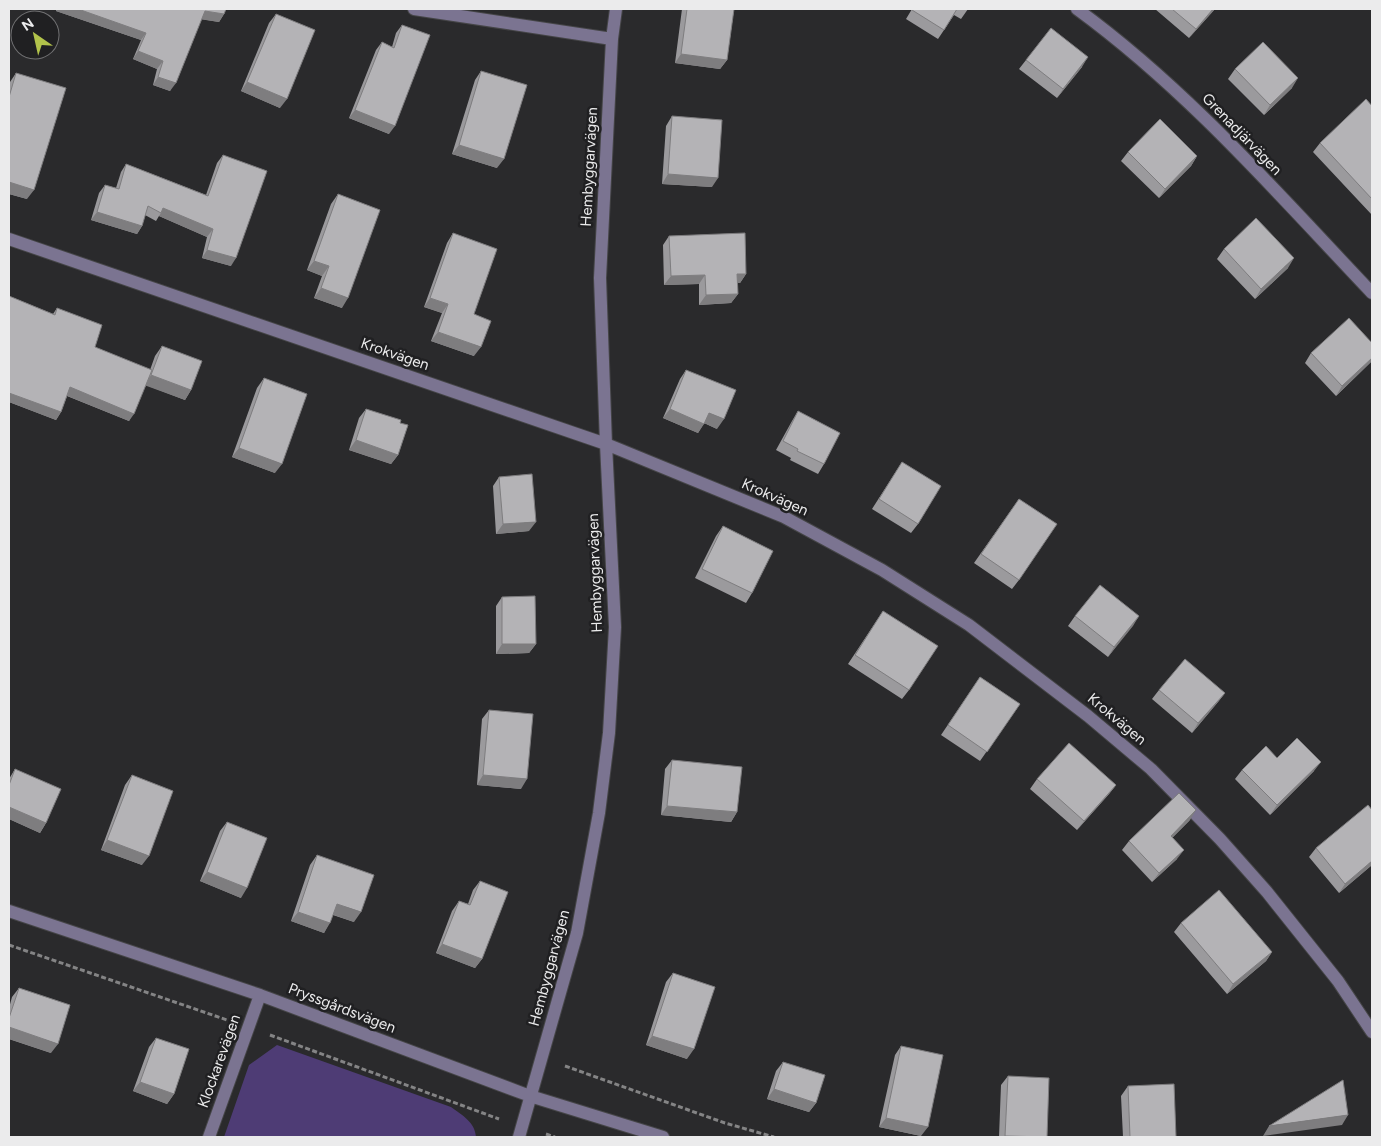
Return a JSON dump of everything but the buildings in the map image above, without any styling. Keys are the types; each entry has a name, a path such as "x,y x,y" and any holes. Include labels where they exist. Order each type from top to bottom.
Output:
{"street":[{"path":"414,9 612,39"},
{"name":"Hembyggarvägen","path":"521,1132 577,933 599,814 609,733 615,627 600,278 612,39 616,9"},
{"name":"Grenadjärvägen","path":"1078,9 1154,69 1208,120 1372,293"},
{"name":"Krokvägen","path":"9,239 606,444 793,522 882,570 969,625 1040,678 1151,769 1220,839 1267,892 1338,981 1372,1032"},
{"name":"Pryssgårdsvägen","path":"9,911 260,995 530,1096 663,1137"},
{"name":"Klockarevägen","path":"209,1137 260,995"}],"path":[{"path":"9,945 248,1027 521,1132 554,1137"},
{"path":"541,1057 725,1123 774,1137"}],"shaded area":[{"path":"277,1045 451,1107 471,1123 476,1137 224,1137 249,1065"}]}
